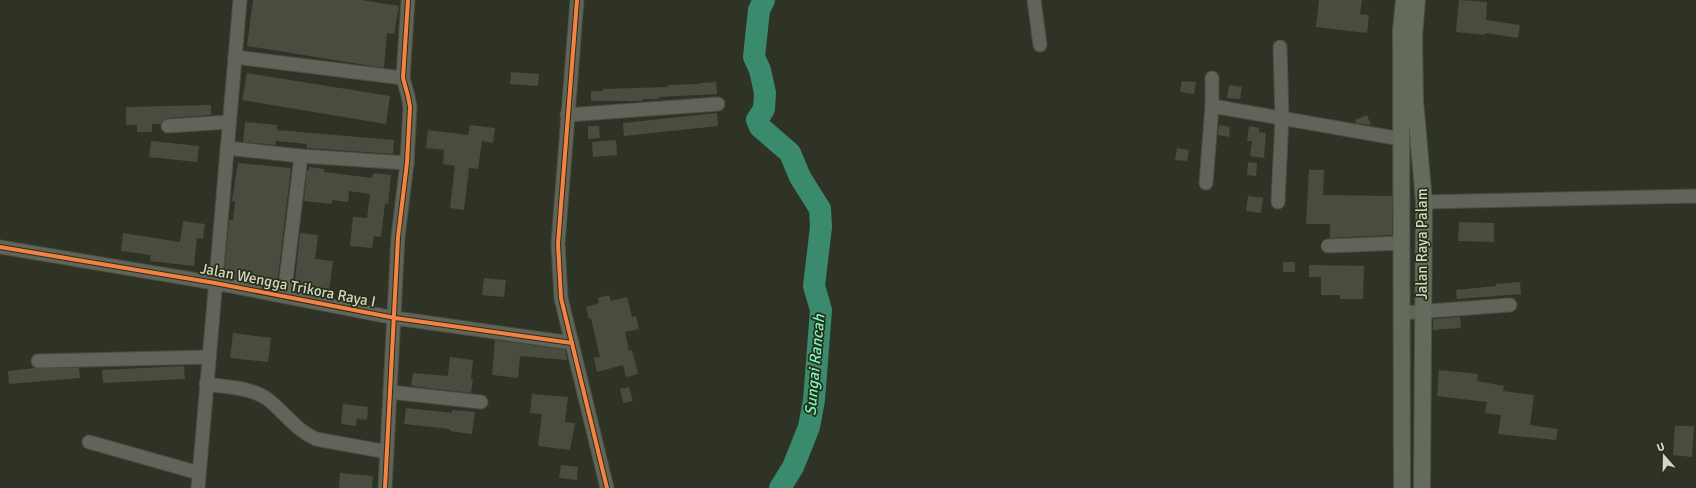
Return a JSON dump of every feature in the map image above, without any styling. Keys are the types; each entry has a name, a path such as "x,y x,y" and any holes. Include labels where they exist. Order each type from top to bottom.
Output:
{"main road":[{"name":"Jalan Raya Palam","path":"1402,488 1401,30 1404,0"},
{"name":"Jalan Raya Palam","path":"1417,0 1414,36 1415,100 1424,202 1422,488"}],"street":[{"path":"198,488 208,357 240,0"},
{"path":"385,488 398,238 407,163 410,107 403,78 408,0"},
{"path":"577,0 558,244 561,298 607,488"},
{"path":"1034,0 1040,45"},
{"path":"1278,202 1282,117 1280,47"},
{"path":"235,57 403,78"},
{"path":"1206,183 1212,106 1212,78"},
{"path":"567,115 718,104"},
{"path":"1212,106 1282,117 1401,139"},
{"path":"168,126 229,122"},
{"path":"227,148 301,156 407,163"},
{"path":"284,296 301,156"},
{"path":"1424,202 1696,196"},
{"path":"1328,246 1401,243"},
{"name":"Jalan Wengga Trikora Raya I","path":"0,247 215,283 395,318 572,342"},
{"path":"1402,313 1510,305"},
{"path":"38,361 208,357"},
{"path":"206,384 254,392 280,409 305,434 316,439 387,452"},
{"path":"390,392 481,402"},
{"path":"88,442 199,473"}],"building":[{"path":"253,0 361,0 399,6 394,34 387,33 384,68 247,46"},
{"path":"1319,0 1362,0 1360,14 1369,15 1367,33 1316,27"},
{"path":"1459,0 1487,2 1486,20 1520,25 1518,38 1485,33 1485,35 1456,32"},
{"path":"511,72 539,74 538,86 510,84"},
{"path":"247,73 390,96 386,124 242,100"},
{"path":"1182,81 1196,82 1194,94 1180,92"},
{"path":"716,82 717,94 659,97 659,99 643,99 643,101 591,101 591,91 603,91 603,89 668,87 668,85"},
{"path":"1229,85 1242,87 1240,99 1227,98"},
{"path":"211,105 211,115 167,118 160,124 152,124 152,132 137,132 137,125 126,125 126,107"},
{"path":"717,113 718,126 624,136 623,123"},
{"path":"1367,115 1371,125 1356,123 1355,120"},
{"path":"245,122 277,125 277,130 394,140 393,154 307,148 307,144 276,141 275,145 243,142"},
{"path":"470,125 495,128 493,143 482,141 478,169 469,168 464,210 450,208 455,166 443,164 444,150 426,148 428,130 468,135"},
{"path":"1219,125 1230,127 1229,137 1218,135"},
{"path":"588,126 599,126 600,138 588,139"},
{"path":"1249,126 1259,128 1259,132 1266,133 1264,158 1250,156 1252,141 1247,141"},
{"path":"616,140 617,155 593,157 592,142"},
{"path":"151,141 199,146 197,162 149,157"},
{"path":"1177,148 1189,150 1187,161 1175,160"},
{"path":"1248,162 1257,163 1256,176 1247,175"},
{"path":"238,163 291,168 277,285 224,277 229,220 233,220 235,202 232,201"},
{"path":"309,167 324,169 324,172 372,178 373,173 391,175 388,204 385,203 381,237 374,236 372,248 350,246 353,217 367,218 370,194 349,191 348,202 332,200 332,204 304,201 307,170 309,170"},
{"path":"1309,170 1324,170 1323,195 1392,196 1392,235 1330,238 1330,224 1306,224"},
{"path":"1248,196 1263,198 1261,213 1246,211"},
{"path":"183,221 205,224 203,239 197,238 194,266 150,261 151,255 121,251 123,233 180,242"},
{"path":"1459,222 1494,223 1494,242 1458,241"},
{"path":"300,233 318,235 315,259 333,261 329,291 312,289 311,292 294,290"},
{"path":"1283,262 1295,262 1295,272 1283,272"},
{"path":"1309,265 1364,266 1363,299 1340,299 1340,295 1321,295 1321,277 1309,277"},
{"path":"484,278 506,280 504,297 482,295"},
{"path":"1520,282 1521,294 1457,299 1456,290"},
{"path":"609,295 611,301 627,297 632,317 636,316 639,329 625,332 629,351 632,350 638,374 626,377 623,365 597,372 594,358 600,357 591,318 589,319 586,307 599,303 598,298"},
{"path":"1460,317 1461,328 1433,330 1433,319"},
{"path":"233,333 271,338 268,362 230,358"},
{"path":"495,340 565,350 567,360 520,356 518,378 492,375"},
{"path":"450,357 473,360 471,393 411,386 413,373 448,376"},
{"path":"184,366 185,379 103,383 102,370"},
{"path":"36,368 79,368 80,378 9,384 8,371"},
{"path":"1439,370 1478,374 1477,381 1504,386 1503,391 1534,395 1530,425 1558,429 1556,440 1498,434 1501,415 1485,413 1487,402 1437,396"},
{"path":"629,387 633,401 623,403 620,389"},
{"path":"532,394 568,397 565,422 575,423 570,450 538,446 542,414 530,413"},
{"path":"343,404 368,407 367,420 357,419 356,426 341,424"},
{"path":"406,408 452,413 452,410 475,412 472,434 450,431 450,429 404,424"},
{"path":"1675,426 1694,426 1692,457 1673,455"},
{"path":"561,465 578,467 577,480 559,478"},
{"path":"340,473 373,476 372,488 339,488"}],"waterway":[{"name":"Sungai Rancah","path":"764,0 759,10 754,57 760,70 765,93 764,109 757,120 760,127 790,153 800,177 820,209 821,227 814,286 821,310 814,400 809,427 793,467 780,488"}],"cycle path":[{"path":"385,488 398,237 407,163 410,107 403,78 408,0"},
{"path":"577,0 558,244 561,298 607,488"},
{"path":"0,247 215,283 395,318 572,343"}]}
